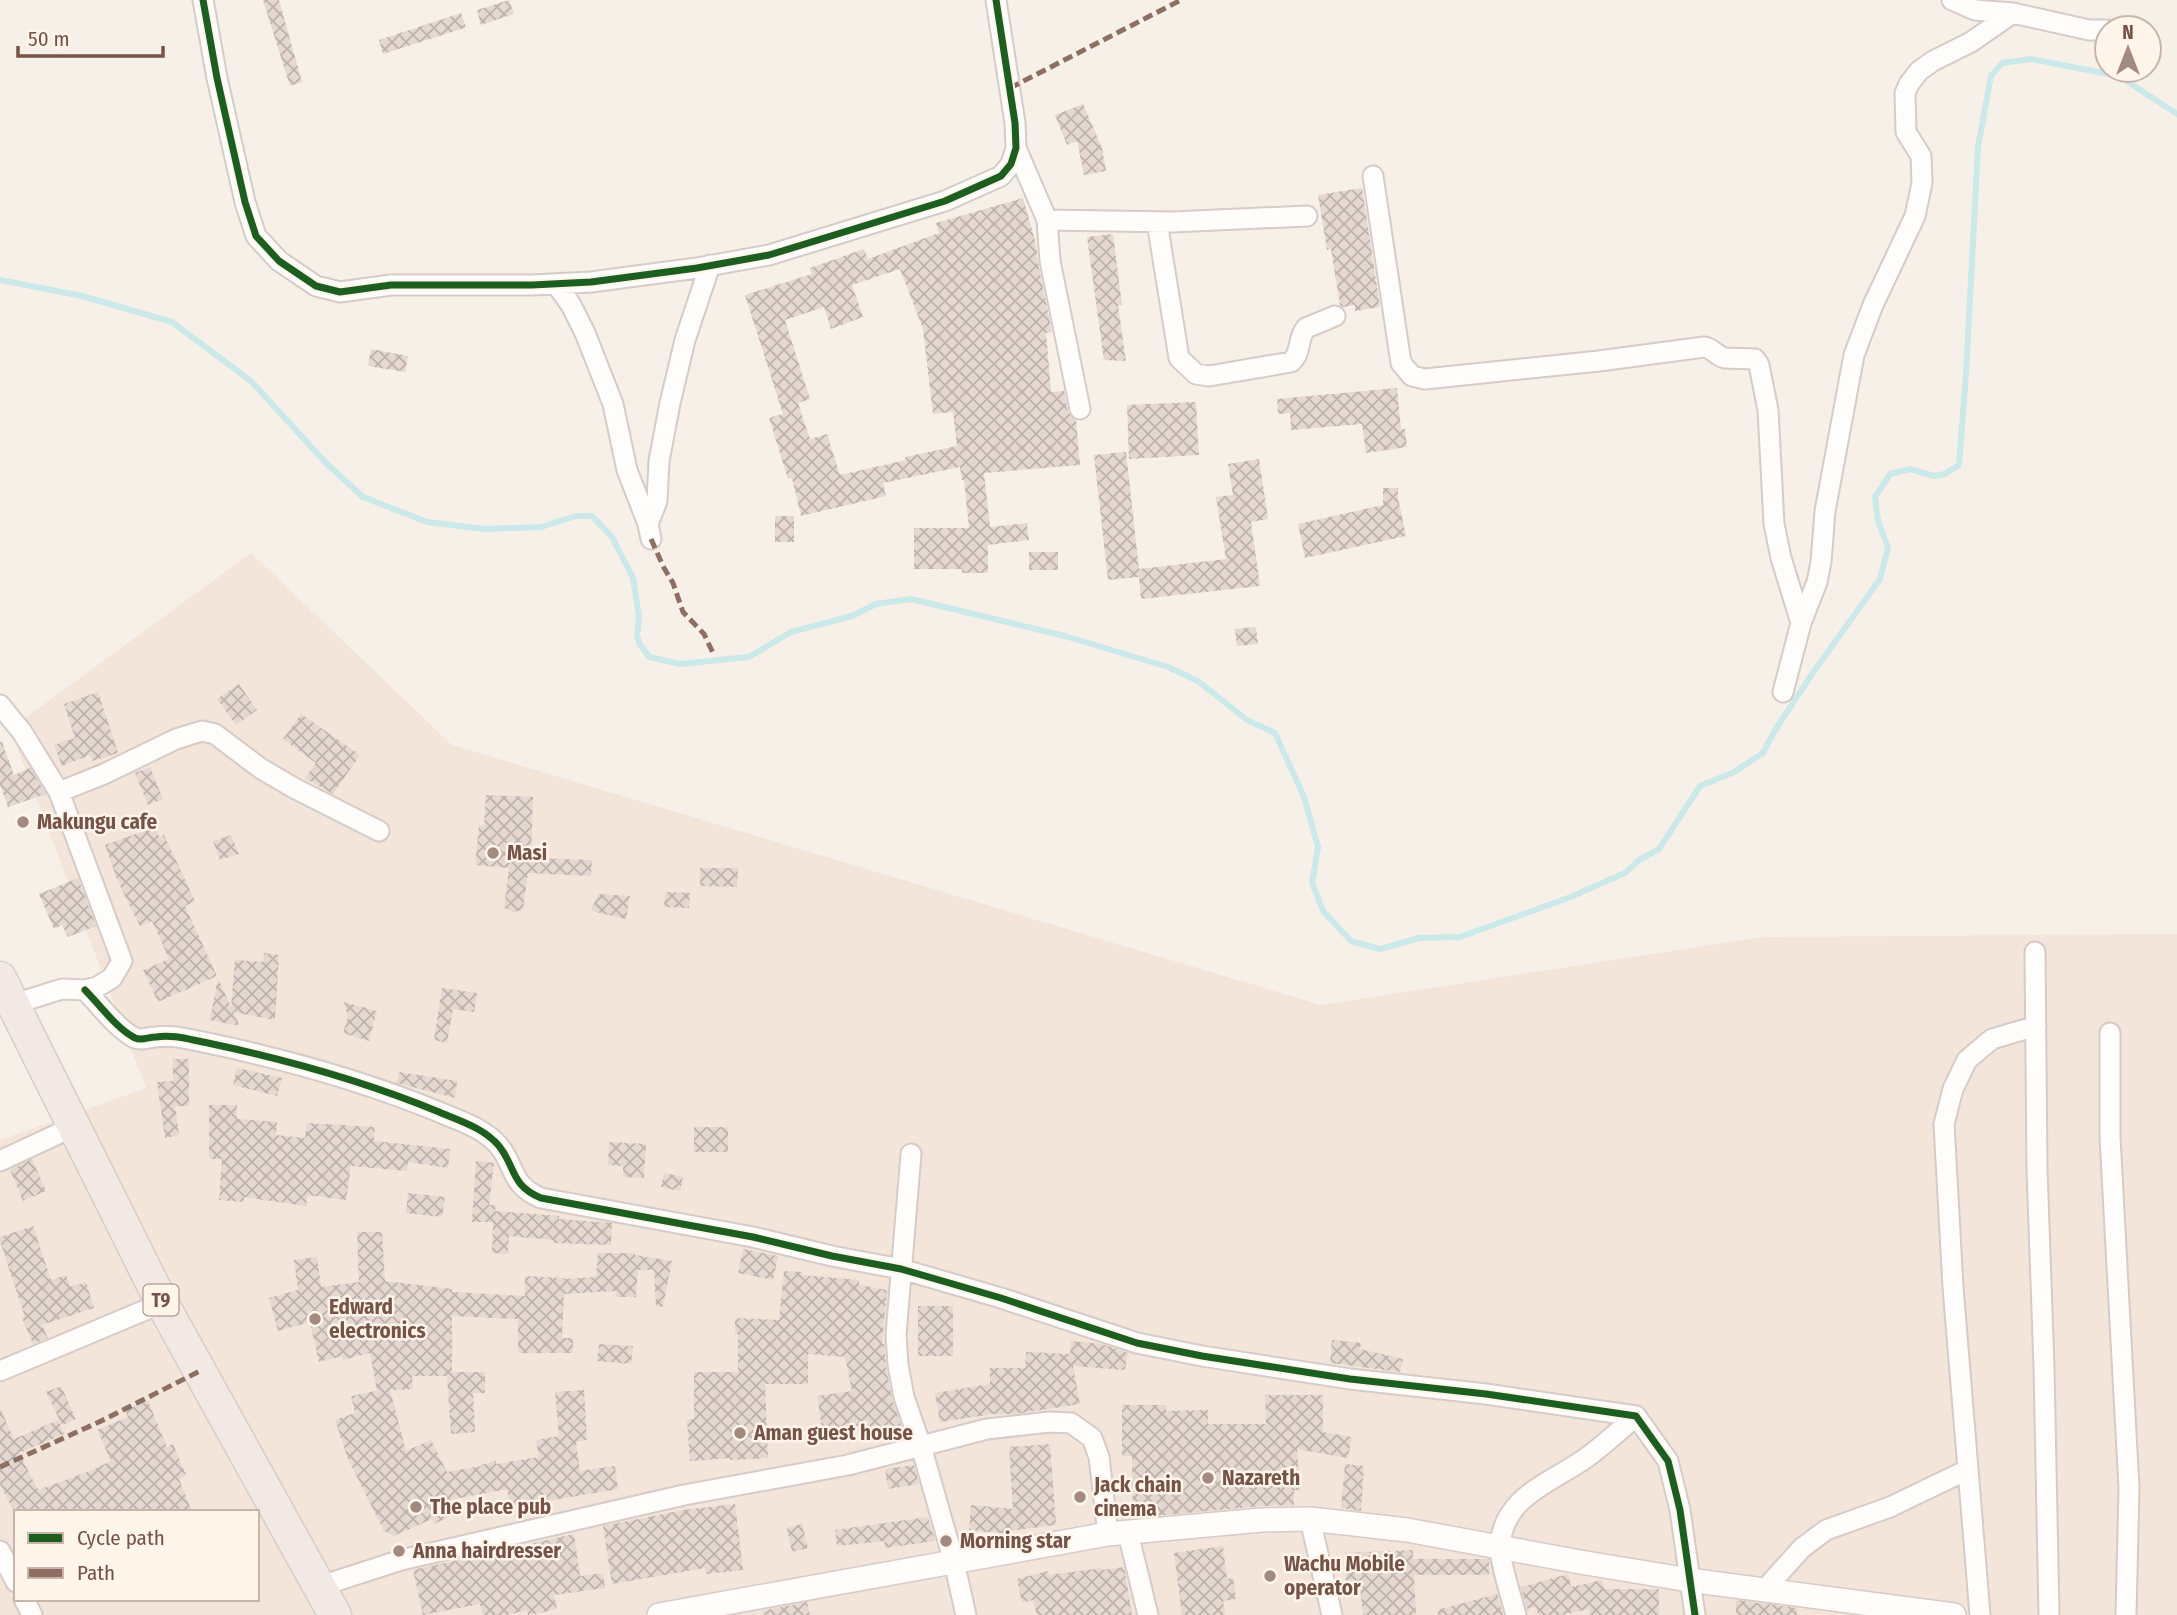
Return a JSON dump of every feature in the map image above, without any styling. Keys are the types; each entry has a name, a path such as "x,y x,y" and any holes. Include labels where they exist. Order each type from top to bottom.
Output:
{"highway":[{"name":"T9","path":"7,991 162,1303 335,1615"}],"street":[{"path":"203,0 217,78 245,202 256,236 279,261 316,286 340,292 391,285 591,282 710,265 769,255 945,201 1001,176 1011,164 1016,148 1015,122 996,0"},
{"path":"1952,0 1975,10 2012,13 2093,30"},
{"path":"1783,692 1801,623 1817,582 1825,511 1854,355 1873,305 1915,216 1922,183 1921,156 1906,132 1905,93 1919,71 1971,42 2012,13"},
{"path":"1016,148 1047,219 1049,261 1080,409"},
{"path":"1373,177 1401,363 1412,376 1425,379 1704,347 1724,358 1755,359 1759,365 1768,410 1774,524 1780,558 1801,623"},
{"path":"1047,219 1157,222 1307,216"},
{"path":"1157,222 1178,358 1196,374 1209,376 1291,362 1297,356 1306,328 1335,316"},
{"path":"556,284 576,314 613,404 627,470 649,531 657,501 659,461 685,340 710,265"},
{"path":"0,705 22,732 59,792 122,961 112,978 97,987 85,990 7,991"},
{"path":"59,792 104,774 176,739 202,731 215,734 260,768 294,788 379,831"},
{"path":"2035,951 2037,1169 2049,1615"},
{"path":"85,990 115,1022 135,1038 144,1040 172,1036 311,1067 365,1083 484,1131 500,1147 520,1185 541,1198 753,1237 901,1269 1001,1298 1137,1343 1202,1356 1350,1380 1486,1394 1636,1416 1668,1461 1680,1510 1695,1615"},
{"path":"1980,1615 1953,1287 1944,1124 1953,1089 1967,1060 1992,1039 2036,1026"},
{"path":"2110,1033 2110,1137 2129,1488 2126,1615"},
{"path":"0,1161 73,1128"},
{"path":"911,1154 896,1335 898,1365 904,1397 954,1562 966,1615"},
{"path":"0,1371 162,1303"},
{"path":"1516,1615 1500,1548 1507,1517 1513,1507 1553,1477 1585,1459 1636,1416"},
{"path":"321,1586 401,1560 684,1495 848,1465 987,1429 1049,1422 1071,1423 1092,1438 1118,1533 1149,1615"},
{"path":"1766,1588 1802,1548 1826,1530 1890,1507 1968,1470"},
{"path":"1310,1519 1332,1615"},
{"path":"674,1614 1118,1533 1262,1520 1310,1519 1407,1530 1689,1580 1766,1588 1954,1615"},
{"path":"0,1551 14,1578"}],"shaded area":[{"path":"251,553 452,745 1321,1005 1763,937 2177,934 2177,1615 0,1615 0,1140 146,1088 10,729"}],"building":[{"path":"263,0 279,0 302,82 290,86"},
{"path":"509,0 514,14 481,25 477,10"},
{"path":"461,13 466,27 383,54 379,40"},
{"path":"1083,104 1102,148 1106,171 1084,175 1077,141 1067,145 1055,115"},
{"path":"1362,188 1380,307 1355,311 1355,305 1340,305 1331,249 1327,250 1318,195"},
{"path":"1023,198 1036,244 1052,332 1046,333 1051,392 1064,391 1068,412 1076,420 1080,465 984,473 990,527 1027,523 1029,540 988,545 988,573 962,573 962,569 914,569 914,528 969,528 960,467 883,483 886,496 801,516 792,478 788,479 769,418 783,414 745,295 812,274 810,268 864,249 868,259 939,233 936,223","holes":["900,269 923,329 933,414 953,412 957,446 840,475 827,434 810,439 798,403 810,399 785,320 824,307 831,329 863,317 852,285"]},
{"path":"1113,234 1122,305 1118,305 1126,361 1104,360 1087,237"},
{"path":"371,349 408,356 405,372 368,366"},
{"path":"1397,388 1401,429 1405,429 1407,447 1366,453 1362,424 1291,430 1290,413 1278,414 1277,399"},
{"path":"1196,402 1199,455 1129,459 1127,405"},
{"path":"1126,452 1139,569 1226,559 1216,497 1233,495 1228,464 1259,459 1268,519 1251,522 1260,586 1141,599 1139,577 1108,580 1094,455"},
{"path":"1383,488 1398,488 1406,536 1305,558 1298,524 1383,505"},
{"path":"775,516 794,516 794,542 775,542"},
{"path":"1029,552 1058,552 1058,570 1029,570"},
{"path":"1256,627 1258,644 1237,646 1235,629"},
{"path":"239,684 257,710 236,725 217,699"},
{"path":"98,692 118,753 92,761 90,755 62,766 54,745 75,738 64,704"},
{"path":"301,714 360,755 333,794 305,778 316,763 283,739"},
{"path":"0,742 14,775 30,768 46,794 8,807 0,785"},
{"path":"150,767 163,799 148,805 135,773"},
{"path":"486,795 533,797 531,858 592,860 591,876 528,873 523,910 513,912 504,908 509,868 475,865 479,825 484,826"},
{"path":"155,827 159,837 164,835 195,901 185,906 217,976 158,1002 143,970 169,959 152,921 140,926 118,882 105,845"},
{"path":"231,835 239,854 220,860 213,841"},
{"path":"700,868 738,868 737,887 700,886"},
{"path":"78,878 96,926 68,937 62,925 54,929 39,894"},
{"path":"665,892 690,893 689,908 664,907"},
{"path":"598,894 630,896 626,919 591,911"},
{"path":"264,953 279,955 275,1020 233,1012 240,1026 210,1020 218,978 231,1007 235,960 263,962"},
{"path":"442,988 477,993 474,1012 453,1009 447,1043 434,1040"},
{"path":"344,1002 377,1011 369,1041 343,1033 348,1017"},
{"path":"173,1059 189,1059 189,1106 175,1106 179,1135 165,1138 157,1082 173,1081"},
{"path":"237,1068 282,1078 277,1096 233,1085"},
{"path":"399,1072 457,1081 455,1098 397,1083"},
{"path":"209,1105 237,1105 237,1119 277,1122 276,1135 305,1138 307,1123 375,1127 374,1141 450,1149 448,1168 408,1162 407,1171 351,1166 346,1200 308,1195 306,1206 244,1197 244,1202 219,1200 222,1159 209,1159"},
{"path":"694,1127 728,1127 728,1152 694,1152"},
{"path":"609,1142 646,1144 644,1178 623,1177 623,1166 608,1165"},
{"path":"32,1159 46,1191 23,1201 10,1170"},
{"path":"476,1161 494,1163 489,1205 496,1205 495,1211 612,1223 611,1245 553,1243 553,1240 509,1236 508,1254 492,1253 493,1222 472,1222"},
{"path":"664,1173 683,1177 680,1191 661,1187"},
{"path":"408,1193 445,1197 442,1217 406,1213"},
{"path":"33,1226 51,1280 66,1275 70,1287 86,1282 94,1308 42,1325 48,1338 33,1344 22,1318 25,1317 0,1237"},
{"path":"357,1232 382,1232 385,1281 452,1289 452,1292 525,1296 525,1276 564,1279 596,1277 598,1253 635,1253 672,1261 663,1307 656,1306 654,1270 638,1270 636,1297 616,1297 616,1291 564,1294 562,1338 573,1338 573,1353 518,1353 518,1319 452,1316 452,1372 485,1372 485,1393 473,1393 475,1432 451,1434 447,1376 412,1376 413,1389 390,1390 406,1451 431,1440 447,1472 496,1461 496,1464 539,1457 536,1440 559,1436 555,1392 584,1390 587,1440 576,1442 580,1471 615,1466 618,1489 510,1505 507,1489 449,1500 456,1514 434,1524 432,1519 394,1536 384,1531 348,1459 335,1420 355,1413 351,1396 380,1390 377,1390 370,1353 343,1360 342,1356 319,1362 310,1322 278,1331 269,1298 298,1290 294,1260 317,1257 321,1287 359,1282"},
{"path":"743,1249 778,1256 773,1280 738,1273"},
{"path":"784,1271 859,1280 859,1285 887,1290 882,1344 892,1399 903,1431 876,1437 874,1428 823,1436 817,1396 852,1391 845,1357 808,1354 808,1384 765,1384 768,1458 690,1461 687,1420 694,1419 694,1372 738,1372 738,1334 735,1334 735,1318 779,1320"},
{"path":"918,1306 953,1306 953,1356 918,1356"},
{"path":"1332,1340 1361,1343 1360,1349 1403,1359 1400,1372 1330,1363"},
{"path":"1071,1341 1101,1344 1128,1353 1125,1370 1073,1366 1080,1404 940,1422 935,1393 990,1384 990,1368 1025,1368 1026,1352 1070,1354"},
{"path":"599,1344 633,1346 631,1364 597,1361"},
{"path":"61,1386 76,1419 62,1425 46,1392"},
{"path":"1265,1395 1323,1395 1323,1432 1352,1437 1348,1458 1297,1449 1300,1490 1294,1490 1294,1505 1133,1518 1132,1456 1122,1456 1122,1405 1166,1405 1166,1411 1208,1410 1208,1424 1266,1424"},
{"path":"148,1401 167,1447 173,1444 186,1475 179,1479 191,1510 14,1512 0,1484 0,1408 14,1439 58,1420 64,1434 19,1453 38,1490 111,1461 97,1430 128,1417 125,1410"},
{"path":"1050,1444 1056,1525 1007,1531 1007,1534 969,1530 971,1505 1013,1509 1009,1447"},
{"path":"1345,1464 1364,1466 1361,1511 1341,1508"},
{"path":"914,1465 919,1484 888,1489 885,1469"},
{"path":"735,1504 743,1570 706,1574 705,1568 612,1584 603,1526 683,1510"},
{"path":"928,1517 935,1541 885,1548 884,1541 837,1546 835,1530"},
{"path":"802,1524 808,1548 792,1552 787,1528"},
{"path":"574,1534 580,1576 603,1573 605,1588 554,1595 557,1609 530,1615 527,1610 507,1615 483,1615 480,1604 423,1615 413,1570"},
{"path":"1223,1546 1227,1579 1233,1578 1236,1599 1223,1601 1225,1615 1182,1615 1174,1553"},
{"path":"1413,1550 1413,1559 1489,1559 1489,1575 1414,1575 1416,1615 1363,1615 1360,1585 1346,1586 1345,1553"},
{"path":"1124,1567 1132,1615 1037,1615 1033,1600 1022,1603 1017,1579 1048,1571 1049,1575"},
{"path":"1568,1574 1571,1587 1602,1580 1604,1589 1659,1589 1659,1615 1590,1615 1589,1609 1562,1615 1538,1615 1536,1607 1527,1609 1521,1587"},
{"path":"1497,1594 1503,1615 1438,1615 1437,1610"},
{"path":"1736,1600 1797,1608 1797,1615 1736,1615"},
{"path":"807,1602 810,1615 763,1615 762,1611"}],"waterway":[{"path":"0,280 82,296 172,322 251,381 325,462 363,497 427,522 485,529 541,527 576,516 592,516 612,537 633,578 639,617 637,635 649,657 680,664 749,657 791,632 852,616 876,604 911,599 1065,636 1168,667 1198,681 1247,720 1275,733 1304,797 1318,847 1312,883 1323,911 1351,941 1380,949 1419,938 1460,937 1568,898 1625,873 1639,860 1659,849 1700,786 1734,772 1763,753 1812,674 1880,579 1888,547 1878,521 1875,497 1890,474 1910,469 1934,476 1945,474 1959,465 1978,147 1991,76 2002,63 2031,59 2119,76 2177,114"}],"marked path":[{"path":"1010,88 1181,0"},
{"path":"651,539 673,583 683,612 704,634 713,653"},
{"path":"0,1467 99,1422 200,1371"}],"cycle path":[{"path":"203,0 217,78 245,202 256,236 279,261 316,286 340,292 391,285 532,285 591,282 697,268 769,255 945,201 1001,176 1011,164 1016,148 1015,123 996,0"},
{"path":"85,990 115,1023 135,1038 175,1037 267,1057 354,1081 463,1122 493,1140 519,1181 531,1193 541,1198 753,1237 901,1269 1001,1298 1137,1343 1202,1356 1350,1379 1486,1394 1636,1416 1668,1461 1680,1510 1695,1615"}],"place":[{"name":"Makungu cafe","path":"23,822"},
{"name":"Masi","path":"493,853"},
{"name":"Edward electronics","path":"315,1319"},
{"name":"Aman guest house","path":"740,1433"},
{"name":"Nazareth","path":"1208,1478"},
{"name":"Jack chain cinema","path":"1080,1497"},
{"name":"The place pub","path":"416,1507"},
{"name":"Morning star","path":"946,1541"},
{"name":"Anna hairdresser","path":"399,1551"},
{"name":"Wachu Mobile operator","path":"1270,1576"}]}
